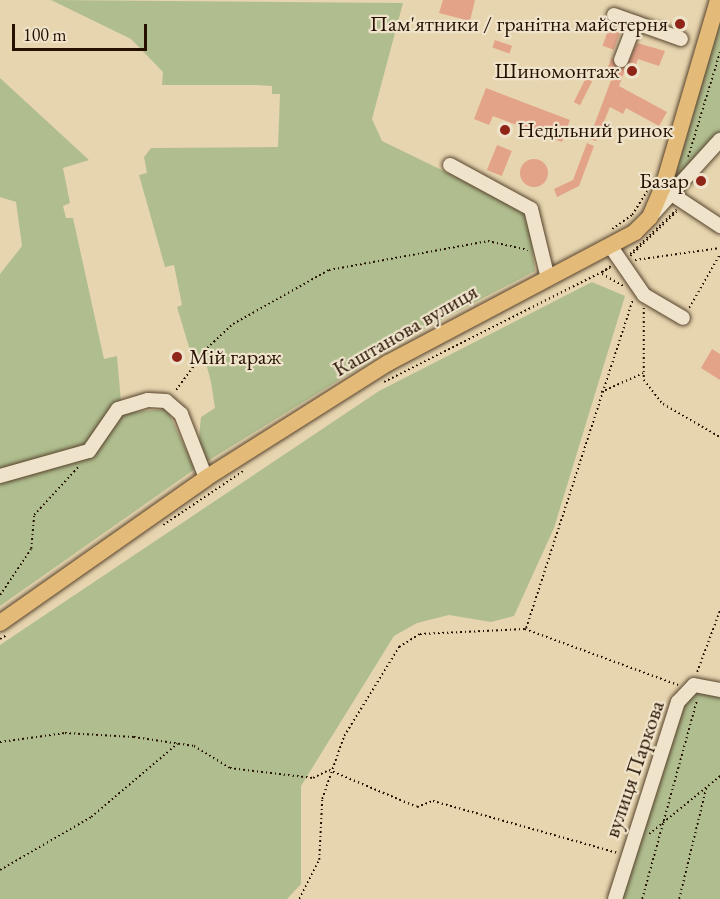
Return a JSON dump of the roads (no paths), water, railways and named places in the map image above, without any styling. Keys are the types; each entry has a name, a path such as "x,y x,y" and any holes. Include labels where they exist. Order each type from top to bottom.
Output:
{"main road":[{"name":"Каштанова вулиця","path":"6,629 206,478 388,363 548,279 613,252 670,195 718,0"}],"street":[{"path":"614,15 681,39"},
{"path":"621,60 635,22"},
{"path":"720,140 670,195 720,226"},
{"path":"450,165 531,209 548,279"},
{"path":"613,252 639,294 683,318"},
{"path":"0,476 89,450 118,409 148,400 166,401 181,414 206,478"},
{"name":"вулиця Паркова","path":"615,899 649,778 694,686 720,690"}],"place":[{"name":"Пам'ятники / гранітна майстерня","path":"680,24"},
{"name":"Шиномонтаж","path":"632,71"},
{"name":"Недільний ринок","path":"505,130"},
{"name":"Базар","path":"701,181"},
{"name":"Мій гараж","path":"177,357"}]}
